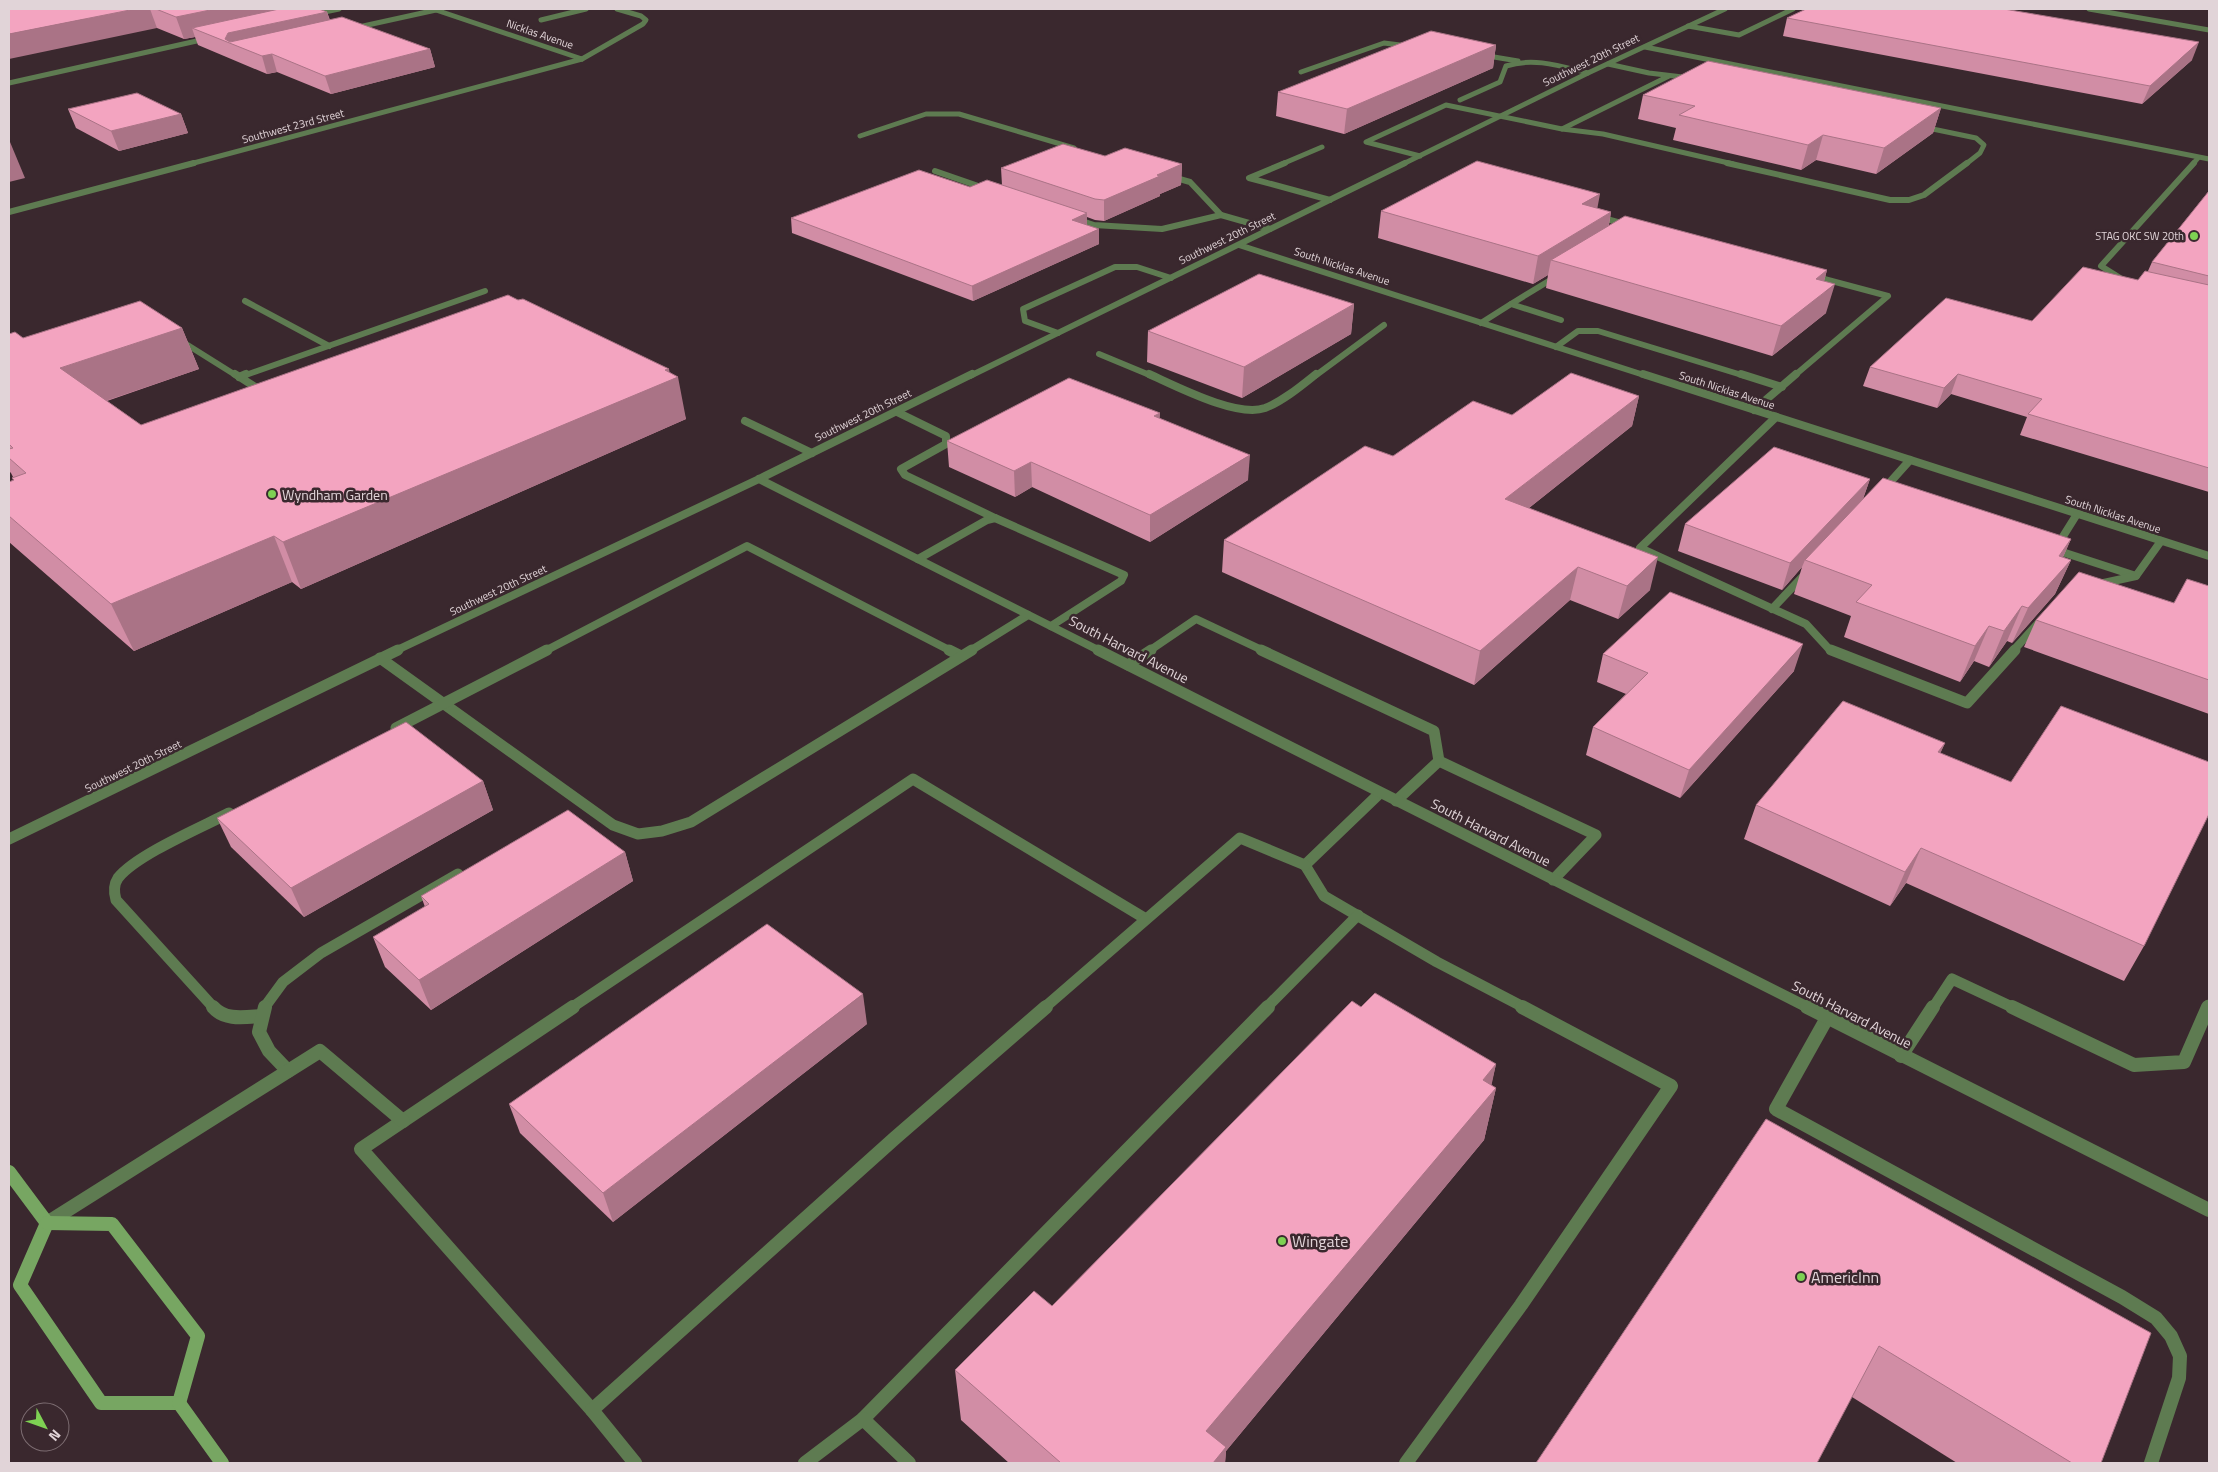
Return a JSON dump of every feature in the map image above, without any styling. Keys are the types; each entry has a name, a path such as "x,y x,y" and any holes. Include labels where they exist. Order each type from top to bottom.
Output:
{"main road":[{"path":"9,1172 47,1223"},
{"path":"47,1223 20,1285 101,1403 179,1403"},
{"path":"47,1223 112,1224 198,1336 179,1403 218,1462"}],"street":[{"path":"310,15 339,9"},
{"path":"350,29 435,9"},
{"name":"Nicklas Avenue","path":"435,9 582,60"},
{"path":"541,20 586,9"},
{"name":"Southwest 23rd Street","path":"9,212 582,60 643,24 646,20 641,16 617,9"},
{"name":"Southwest 20th Street","path":"9,839 380,658 759,479 1588,73 1725,9"},
{"path":"1688,26 1739,36 1793,9"},
{"path":"2089,9 2209,30"},
{"path":"9,83 213,37"},
{"path":"1301,72 1384,43 1412,46"},
{"path":"1645,47 2209,159"},
{"path":"1480,55 1518,61 1537,61 1588,73"},
{"path":"1460,100 1500,82 1506,72 1506,66 1518,61"},
{"path":"1608,64 1694,79"},
{"path":"1562,128 1669,76"},
{"path":"1420,156 1366,142 1446,105 1501,117 1603,134 1890,200 1909,200 1924,195 1980,153 1984,145 1976,138 1918,126"},
{"path":"860,136 926,114 959,114 1082,150"},
{"path":"1322,147 1249,178 1330,200"},
{"path":"2135,283 2125,281 2101,266 2198,158"},
{"path":"935,171 991,190"},
{"path":"1164,174 1190,182 1221,215"},
{"path":"1589,214 1636,227 1627,232"},
{"path":"1066,215 1094,225 1162,229 1221,215 1270,229"},
{"name":"South Nicklas Avenue","path":"1239,245 2209,556"},
{"path":"1058,333 1025,321 1023,310 1115,267 1137,267 1171,278"},
{"path":"1481,322 1561,273"},
{"path":"1754,410 1888,296 1804,273"},
{"path":"239,377 485,291"},
{"path":"245,301 329,346"},
{"path":"1511,304 1561,320"},
{"path":"1099,354 1228,407 1244,410 1264,408 1302,385 1384,325"},
{"path":"1556,347 1578,331 1598,331 1782,387"},
{"path":"168,332 270,397"},
{"path":"897,412 946,436 947,439 946,444 901,469 905,475 995,518 1124,575 1121,581 1052,626"},
{"path":"1776,417 1640,548 1806,624 1829,649 1968,703 2045,615"},
{"path":"745,421 812,453"},
{"path":"1890,496 1881,493 1910,460"},
{"name":"South Harvard Avenue","path":"759,479 2209,1210"},
{"path":"2055,549 2077,514"},
{"path":"918,559 987,520 995,518"},
{"path":"2091,586 2136,576 2161,541"},
{"path":"382,735 747,546 961,656"},
{"path":"2046,546 2136,576"},
{"path":"1772,609 1813,566"},
{"path":"380,658 443,703 578,806 613,825 638,834 662,831 691,822 1028,615"},
{"path":"1128,665 1196,619 1434,731 1439,761"},
{"path":"1396,801 1439,761"},
{"path":"1439,761 1596,835 1553,880"},
{"path":"636,1463 592,1410 361,1149 913,779 1146,919"},
{"path":"1305,865 1380,792"},
{"path":"240,808 135,863 119,877 114,888 116,900 218,1013 232,1017 262,1016"},
{"path":"592,1410 895,1138 1240,838 1305,865 1324,896 1437,962 1671,1086 1521,1304 1406,1463"},
{"path":"288,1071 270,1051 259,1032 265,1006 283,982 321,953 472,866"},
{"path":"805,1463 863,1419 1358,915"},
{"path":"1901,1056 1952,979 2134,1065 2184,1062 2209,1005"},
{"path":"1827,1018 1776,1109 2122,1297 2156,1318 2171,1336 2180,1356 2179,1378 2151,1463"},
{"path":"47,1223 320,1051 403,1121"},
{"path":"863,1419 909,1463"}],"building":[{"path":"9,9 135,9 9,34"},
{"path":"156,9 215,9 176,17"},
{"path":"279,9 319,9 327,12 228,33 225,39 230,42 342,17 430,49 325,76 272,54 262,56 192,28"},
{"path":"1806,9 2004,9 2199,42 2150,86 1787,18"},
{"path":"1431,31 1496,45 1347,109 1278,92"},
{"path":"1708,61 1941,108 1884,148 1823,135 1808,145 1679,115 1695,106 1643,95"},
{"path":"137,93 181,114 111,131 68,109"},
{"path":"1063,144 1105,156 1125,148 1182,164 1157,175 1160,176 1104,200 1095,199 1001,168"},
{"path":"1477,161 1600,194 1582,204 1611,212 1538,256 1381,211"},
{"path":"919,170 970,187 987,180 1087,213 1072,220 1099,229 972,286 791,218"},
{"name":"STAG OKC SW 20th","path":"2209,191 2209,276 2152,262"},
{"path":"1625,216 1827,270 1816,279 1835,284 1781,326 1551,260"},
{"path":"2083,267 2138,280 2145,271 2209,285 2209,468 2028,414 2042,399 1958,374 1944,388 1870,367 1946,298 2032,321"},
{"path":"1259,274 1354,304 1244,367 1148,331"},
{"name":"Wyndham Garden","path":"508,295 518,300 523,299 669,369 665,370 678,377 283,542 274,536 111,604 9,516 9,482 14,480 12,478 26,473 9,458 9,449 13,448 9,444 9,334 15,332 23,338 140,301 182,328 60,368 141,425"},
{"path":"1571,373 1639,396 1505,499 1658,557 1627,586 1578,567 1480,651 1224,540 1365,446 1393,456 1473,401 1512,415"},
{"path":"1069,378 1160,413 1154,416 1250,455 1150,515 1031,462 1014,471 947,441"},
{"path":"1774,447 1870,479 1790,563 1685,524"},
{"path":"1883,478 2071,539 2059,556 2071,560 2028,608 2022,606 2004,631 1989,626 1975,646 1856,602 1872,585 1805,560"},
{"path":"2079,572 2174,603 2187,579 2209,586 2209,680 2036,620"},
{"path":"1670,592 1803,644 1689,770 1593,727 1648,673 1603,654"},
{"path":"1843,701 1945,743 1938,752 2011,782 2061,706 2209,762 2209,814 2144,946 1921,848 1905,872 1756,805"},
{"path":"406,722 483,781 291,888 217,818"},
{"path":"568,810 625,852 419,980 373,937 429,904 421,896"},
{"path":"767,924 863,994 603,1193 509,1104"},
{"name":"Wingate","path":"1375,993 1496,1064 1483,1080 1496,1088 1206,1431 1226,1447 1213,1463 1061,1463 955,1370 1034,1291 1052,1306 1352,1001 1361,1007"},
{"name":"AmericInn","path":"1766,1119 2151,1333 2101,1463 2072,1463 1879,1346 1817,1463 1536,1463"}],"place":[{"name":"STAG OKC SW 20th","path":"2194,236"},
{"name":"Wyndham Garden","path":"272,494"},
{"name":"Wingate","path":"1282,1241"},
{"name":"AmericInn","path":"1801,1277"}]}
